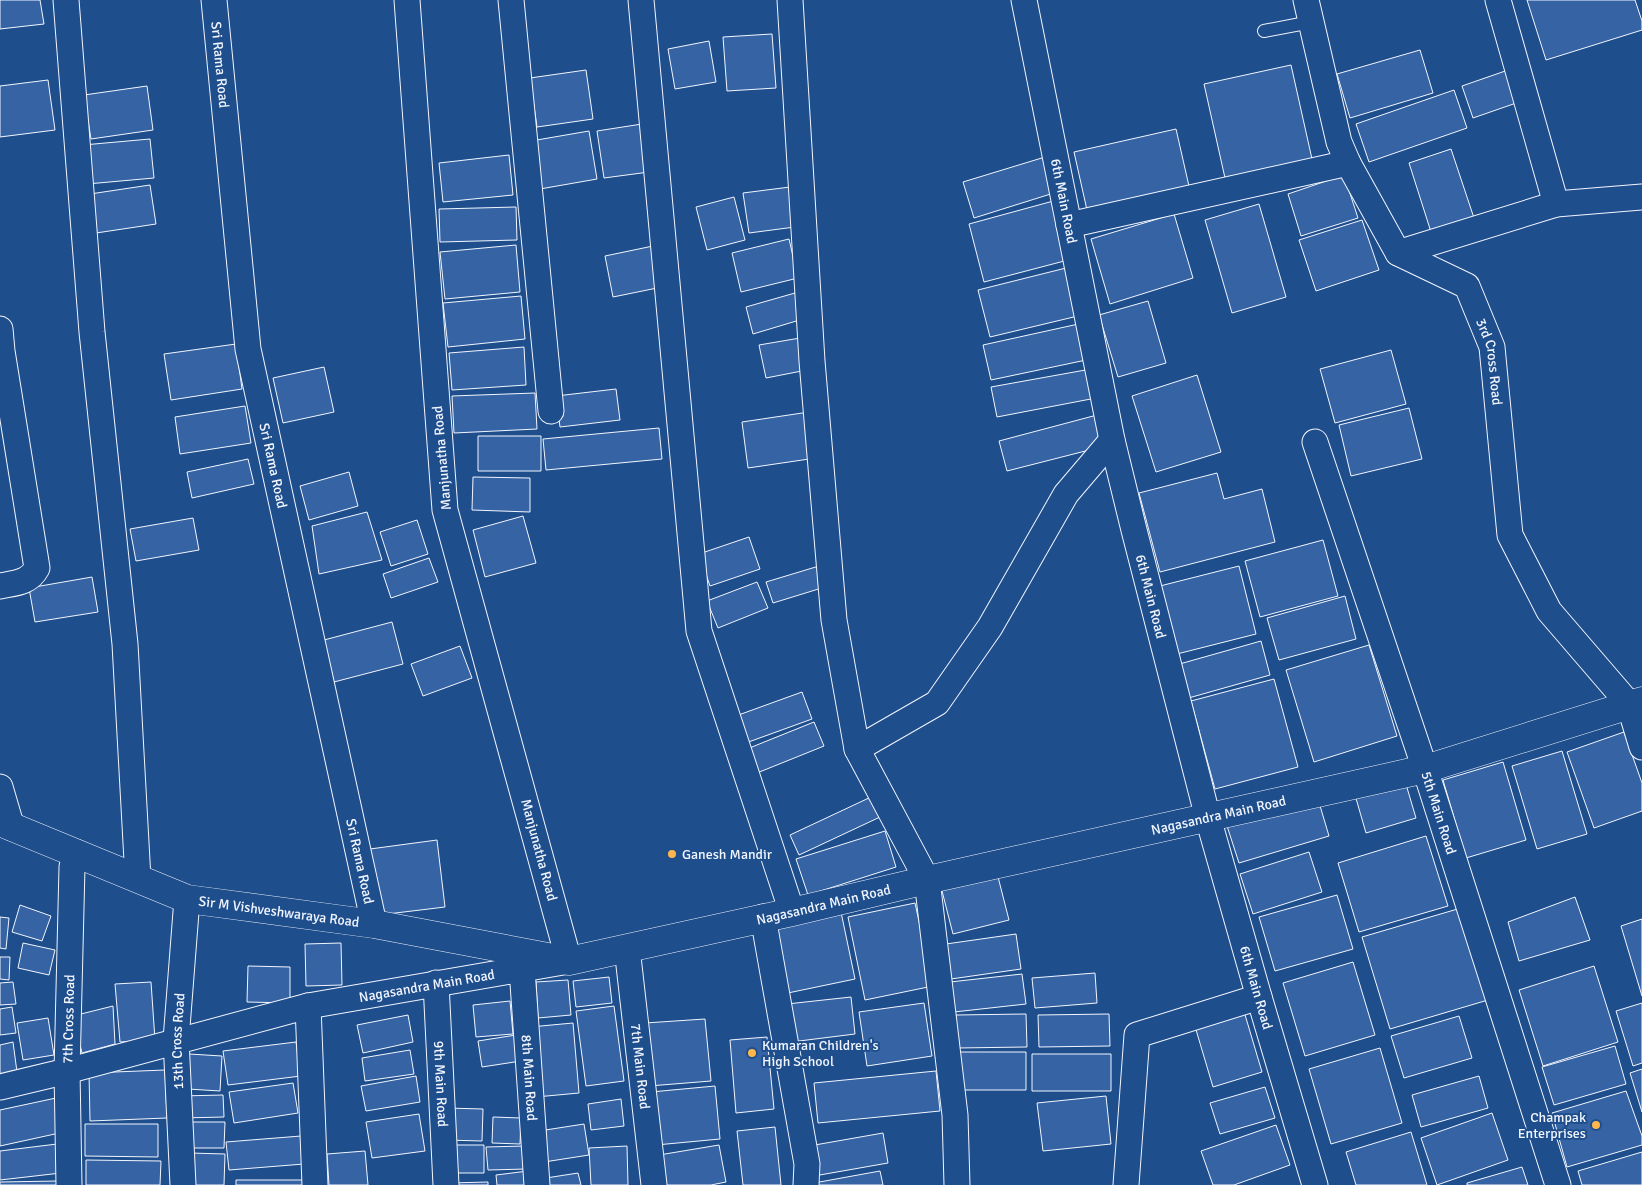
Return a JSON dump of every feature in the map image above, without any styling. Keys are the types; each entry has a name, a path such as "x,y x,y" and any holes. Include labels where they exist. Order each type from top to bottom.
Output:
{"street":[{"path":"66,0 92,332 125,644 138,879"},
{"name":"Sri Rama Road","path":"214,0 248,349 374,924"},
{"name":"Manjunatha Road","path":"407,0 445,510 569,961"},
{"path":"511,0 551,411"},
{"path":"641,0 699,631 792,912"},
{"path":"790,0 812,361 834,620 857,749 928,880 955,1115 957,1185"},
{"name":"6th Main Road","path":"1024,0 1112,440 1208,818 1315,1185"},
{"path":"1498,0 1556,204"},
{"path":"1308,11 1339,142 1348,163 1398,253 1556,204 1642,196"},
{"path":"1069,226 1348,163"},
{"name":"3rd Cross Road","path":"1398,253 1467,286 1492,347 1510,535 1549,611 1636,702 1642,747"},
{"path":"0,330 37,568 34,575 23,582 0,586"},
{"path":"857,749 937,703 990,627 1066,494 1112,440"},
{"name":"5th Main Road","path":"1315,442 1425,769 1558,1185"},
{"name":"Nagasandra Main Road","path":"0,1087 67,1071 176,1040 308,1006 569,961 1425,769 1636,702"},
{"path":"0,786 6,825"},
{"name":"Sir M Vishveshwaraya Road","path":"6,825 187,899 374,924 569,961"},
{"name":"7th Cross Road","path":"69,1185 67,1071 72,866 75,852"},
{"name":"13th Cross Road","path":"183,1185 176,1040 187,899"},
{"path":"763,917 807,1164 806,1185"},
{"name":"7th Main Road","path":"627,948 654,1185"},
{"name":"8th Main Road","path":"522,969 537,1185"},
{"name":"9th Main Road","path":"436,984 446,1185"},
{"path":"1126,1185 1138,1035 1259,997"},
{"path":"308,1006 316,1185"}],"lane":[{"path":"1264,31 1308,11"}],"building":[{"path":"0,0 40,0 44,24 0,29"},
{"path":"1527,0 1635,0 1642,21 1642,30 1546,60"},
{"path":"772,34 776,88 727,91 723,37"},
{"path":"709,41 716,82 675,89 668,49"},
{"path":"1420,50 1433,93 1350,118 1337,74"},
{"path":"1291,65 1314,168 1227,187 1204,84"},
{"path":"1511,69 1522,101 1473,118 1462,86"},
{"path":"586,70 593,119 537,127 530,78"},
{"path":"48,80 55,130 0,137 0,86"},
{"path":"147,86 153,130 91,139 84,95"},
{"path":"1454,90 1467,128 1369,162 1356,124"},
{"path":"642,124 649,172 604,178 597,131"},
{"path":"1176,129 1191,195 1089,219 1074,152"},
{"path":"589,131 597,179 540,189 531,141"},
{"path":"150,139 154,178 87,184 83,145"},
{"path":"1451,149 1474,218 1431,232 1409,163"},
{"path":"509,155 513,195 443,202 439,163"},
{"path":"1045,157 1057,192 974,218 963,182"},
{"path":"1344,175 1358,218 1301,236 1288,194"},
{"path":"150,185 156,224 96,233 90,194"},
{"path":"790,187 795,227 749,233 743,193"},
{"path":"734,197 745,240 707,250 696,207"},
{"path":"1057,200 1072,259 984,282 969,224"},
{"path":"1259,204 1286,297 1232,313 1205,220"},
{"path":"516,207 517,240 440,242 439,209"},
{"path":"1174,214 1193,278 1110,304 1091,239"},
{"path":"1362,220 1379,270 1316,291 1299,240"},
{"path":"789,239 798,278 741,292 732,253"},
{"path":"516,245 520,292 445,299 440,252"},
{"path":"653,246 662,287 613,297 605,256"},
{"path":"1070,267 1082,315 990,337 978,290"},
{"path":"795,293 803,319 753,334 746,307"},
{"path":"521,296 525,339 448,347 443,303"},
{"path":"1148,301 1166,363 1118,377 1099,315"},
{"path":"1083,323 1091,359 991,380 983,345"},
{"path":"806,337 812,369 766,378 759,345"},
{"path":"236,344 242,389 171,400 164,354"},
{"path":"524,347 526,385 452,390 449,353"},
{"path":"1391,350 1406,404 1335,423 1320,369"},
{"path":"324,367 334,412 283,423 273,378"},
{"path":"1091,369 1096,398 997,417 991,387"},
{"path":"1197,375 1221,452 1156,472 1132,396"},
{"path":"616,389 620,420 560,427 556,396"},
{"path":"535,393 537,429 454,433 452,396"},
{"path":"245,406 251,443 180,454 175,417"},
{"path":"1409,408 1422,459 1351,476 1339,425"},
{"path":"809,412 816,458 748,468 742,422"},
{"path":"1097,415 1105,446 1007,471 999,441"},
{"path":"659,428 662,459 546,470 543,439"},
{"path":"478,436 541,436 541,471 478,471"},
{"path":"248,459 254,484 192,498 187,472"},
{"path":"349,472 358,506 309,520 300,486"},
{"path":"1217,473 1224,499 1262,489 1275,542 1160,572 1139,493"},
{"path":"473,477 530,478 530,512 472,510"},
{"path":"367,512 382,560 319,574 312,526"},
{"path":"523,516 536,563 485,577 473,530"},
{"path":"193,518 199,550 136,561 130,529"},
{"path":"417,520 428,554 391,566 380,532"},
{"path":"749,537 760,569 710,586 699,554"},
{"path":"1323,540 1338,596 1260,617 1245,561"},
{"path":"429,558 438,582 391,598 383,574"},
{"path":"819,566 825,587 773,603 766,582"},
{"path":"1239,566 1256,634 1173,655 1156,587"},
{"path":"92,577 98,612 35,622 29,588"},
{"path":"757,582 768,608 718,628 707,601"},
{"path":"1345,596 1356,639 1279,660 1267,618"},
{"path":"392,622 403,664 334,682 324,640"},
{"path":"1261,641 1270,675 1185,699 1176,665"},
{"path":"1369,645 1397,736 1314,762 1286,670"},
{"path":"460,646 472,678 423,696 411,664"},
{"path":"1274,679 1298,767 1215,789 1191,701"},
{"path":"802,692 812,719 743,744 733,717"},
{"path":"814,722 824,746 757,773 747,749"},
{"path":"1624,732 1642,783 1642,811 1594,828 1567,752"},
{"path":"1562,751 1587,834 1537,849 1512,766"},
{"path":"1503,762 1526,840 1466,858 1443,780"},
{"path":"1405,781 1416,818 1366,833 1355,795"},
{"path":"871,797 880,817 799,855 790,835"},
{"path":"1318,799 1329,836 1239,863 1227,826"},
{"path":"885,831 896,867 808,895 796,859"},
{"path":"1426,836 1448,906 1359,932 1338,863"},
{"path":"437,840 445,907 379,915 370,849"},
{"path":"1309,852 1322,892 1253,914 1240,874"},
{"path":"997,873 1009,920 953,934 941,887"},
{"path":"1337,895 1353,949 1275,971 1259,917"},
{"path":"1575,897 1590,940 1519,961 1508,922"},
{"path":"915,903 933,986 865,1000 848,917"},
{"path":"20,905 51,916 42,941 12,932"},
{"path":"1461,908 1488,1000 1390,1029 1362,937"},
{"path":"841,912 855,979 783,994 769,927"},
{"path":"0,917 9,918 6,949 0,948"},
{"path":"1642,919 1642,996 1621,926"},
{"path":"1016,934 1021,969 951,979 946,944"},
{"path":"23,943 55,950 49,975 18,968"},
{"path":"341,943 342,985 306,986 305,944"},
{"path":"0,957 10,957 9,980 0,979"},
{"path":"1353,962 1375,1035 1305,1056 1283,983"},
{"path":"248,966 290,967 290,1003 247,1002"},
{"path":"1594,966 1618,1042 1543,1066 1519,990"},
{"path":"1095,973 1097,1003 1035,1008 1032,978"},
{"path":"1022,974 1026,1004 954,1012 950,982"},
{"path":"609,977 612,1003 576,1007 573,981"},
{"path":"568,980 571,1015 538,1018 536,982"},
{"path":"13,982 16,1004 0,1005 0,983"},
{"path":"151,982 155,1040 120,1042 115,984"},
{"path":"851,997 855,1034 791,1042 787,1004"},
{"path":"510,1001 513,1034 476,1037 473,1005"},
{"path":"924,1003 932,1056 867,1066 859,1012"},
{"path":"1642,1003 1642,1063 1633,1066 1616,1011"},
{"path":"113,1006 115,1044 82,1053 73,1016"},
{"path":"614,1006 624,1081 586,1086 576,1011"},
{"path":"12,1007 16,1033 0,1035 0,1009"},
{"path":"1243,1008 1262,1072 1213,1087 1194,1023"},
{"path":"1026,1014 1027,1047 957,1048 956,1015"},
{"path":"1109,1014 1110,1046 1039,1047 1038,1015"},
{"path":"408,1015 413,1042 363,1053 357,1025"},
{"path":"1459,1016 1472,1058 1404,1078 1391,1036"},
{"path":"48,1018 54,1055 23,1060 17,1023"},
{"path":"705,1019 711,1081 649,1086 645,1023"},
{"path":"573,1023 579,1093 536,1097 530,1027"},
{"path":"516,1035 521,1061 482,1067 478,1041"},
{"path":"767,1037 774,1109 736,1113 730,1040"},
{"path":"13,1042 17,1072 0,1075 0,1045"},
{"path":"296,1042 301,1076 228,1085 223,1051"},
{"path":"1615,1046 1626,1084 1554,1105 1542,1067"},
{"path":"1380,1048 1402,1123 1331,1144 1309,1069"},
{"path":"410,1050 414,1074 365,1081 362,1058"},
{"path":"957,1052 1026,1052 1026,1090 957,1090"},
{"path":"189,1054 222,1056 220,1091 188,1089"},
{"path":"1032,1054 1111,1054 1111,1091 1032,1091"},
{"path":"1642,1069 1642,1112 1630,1073"},
{"path":"165,1070 167,1118 90,1121 89,1073"},
{"path":"936,1071 940,1111 818,1123 814,1083"},
{"path":"416,1076 420,1102 366,1111 361,1086"},
{"path":"1479,1076 1488,1108 1421,1127 1412,1095"},
{"path":"293,1083 298,1113 234,1123 229,1092"},
{"path":"715,1086 720,1139 656,1145 651,1092"},
{"path":"1265,1087 1275,1118 1220,1134 1210,1103"},
{"name":"Champak Enterprises","path":"1626,1091 1642,1136 1642,1145 1567,1167 1552,1113"},
{"path":"223,1095 224,1117 181,1118 180,1096"},
{"path":"1106,1096 1111,1144 1043,1151 1037,1103"},
{"path":"56,1098 64,1132 0,1146 0,1110"},
{"path":"621,1099 624,1126 591,1130 588,1104"},
{"path":"446,1108 483,1109 482,1141 445,1140"},
{"path":"1492,1113 1508,1160 1437,1185 1421,1138"},
{"path":"419,1114 425,1151 372,1158 366,1122"},
{"path":"493,1117 521,1118 520,1144 492,1143"},
{"path":"188,1122 225,1122 224,1148 188,1148"},
{"path":"85,1124 158,1124 158,1157 85,1156"},
{"path":"584,1124 589,1155 544,1162 539,1131"},
{"path":"1276,1125 1290,1165 1234,1185 1213,1185 1201,1151"},
{"path":"775,1127 781,1185 743,1185 737,1131"},
{"path":"1411,1132 1427,1185 1356,1185 1346,1152"},
{"path":"883,1133 888,1163 814,1176 809,1146"},
{"path":"301,1136 304,1164 229,1170 226,1142"},
{"path":"57,1144 61,1173 0,1180 0,1151"},
{"path":"448,1145 484,1145 484,1173 448,1173"},
{"path":"719,1145 726,1182 711,1185 664,1185 659,1155"},
{"path":"525,1146 526,1169 488,1170 486,1147"},
{"path":"627,1146 628,1185 591,1185 589,1148"},
{"path":"365,1151 368,1185 329,1185 327,1154"},
{"path":"1642,1152 1642,1185 1582,1185 1578,1171"},
{"path":"190,1153 225,1154 224,1185 189,1185"},
{"path":"86,1160 161,1161 160,1185 86,1185"},
{"path":"1522,1167 1528,1185 1467,1185 1467,1183"},
{"path":"528,1171 530,1185 497,1185 496,1175"},
{"path":"880,1171 883,1185 814,1185 814,1183"},
{"path":"578,1173 581,1185 547,1185 546,1178"},
{"path":"236,1180 303,1180 304,1185 236,1185"},
{"path":"58,1181 58,1185 0,1185 0,1182"},
{"path":"488,1182 488,1185 449,1185 449,1183"}],"place":[{"name":"Ganesh Mandir","path":"672,854"},
{"name":"Kumaran Children's High School","path":"752,1053"},
{"name":"Champak Enterprises","path":"1596,1125"}]}
